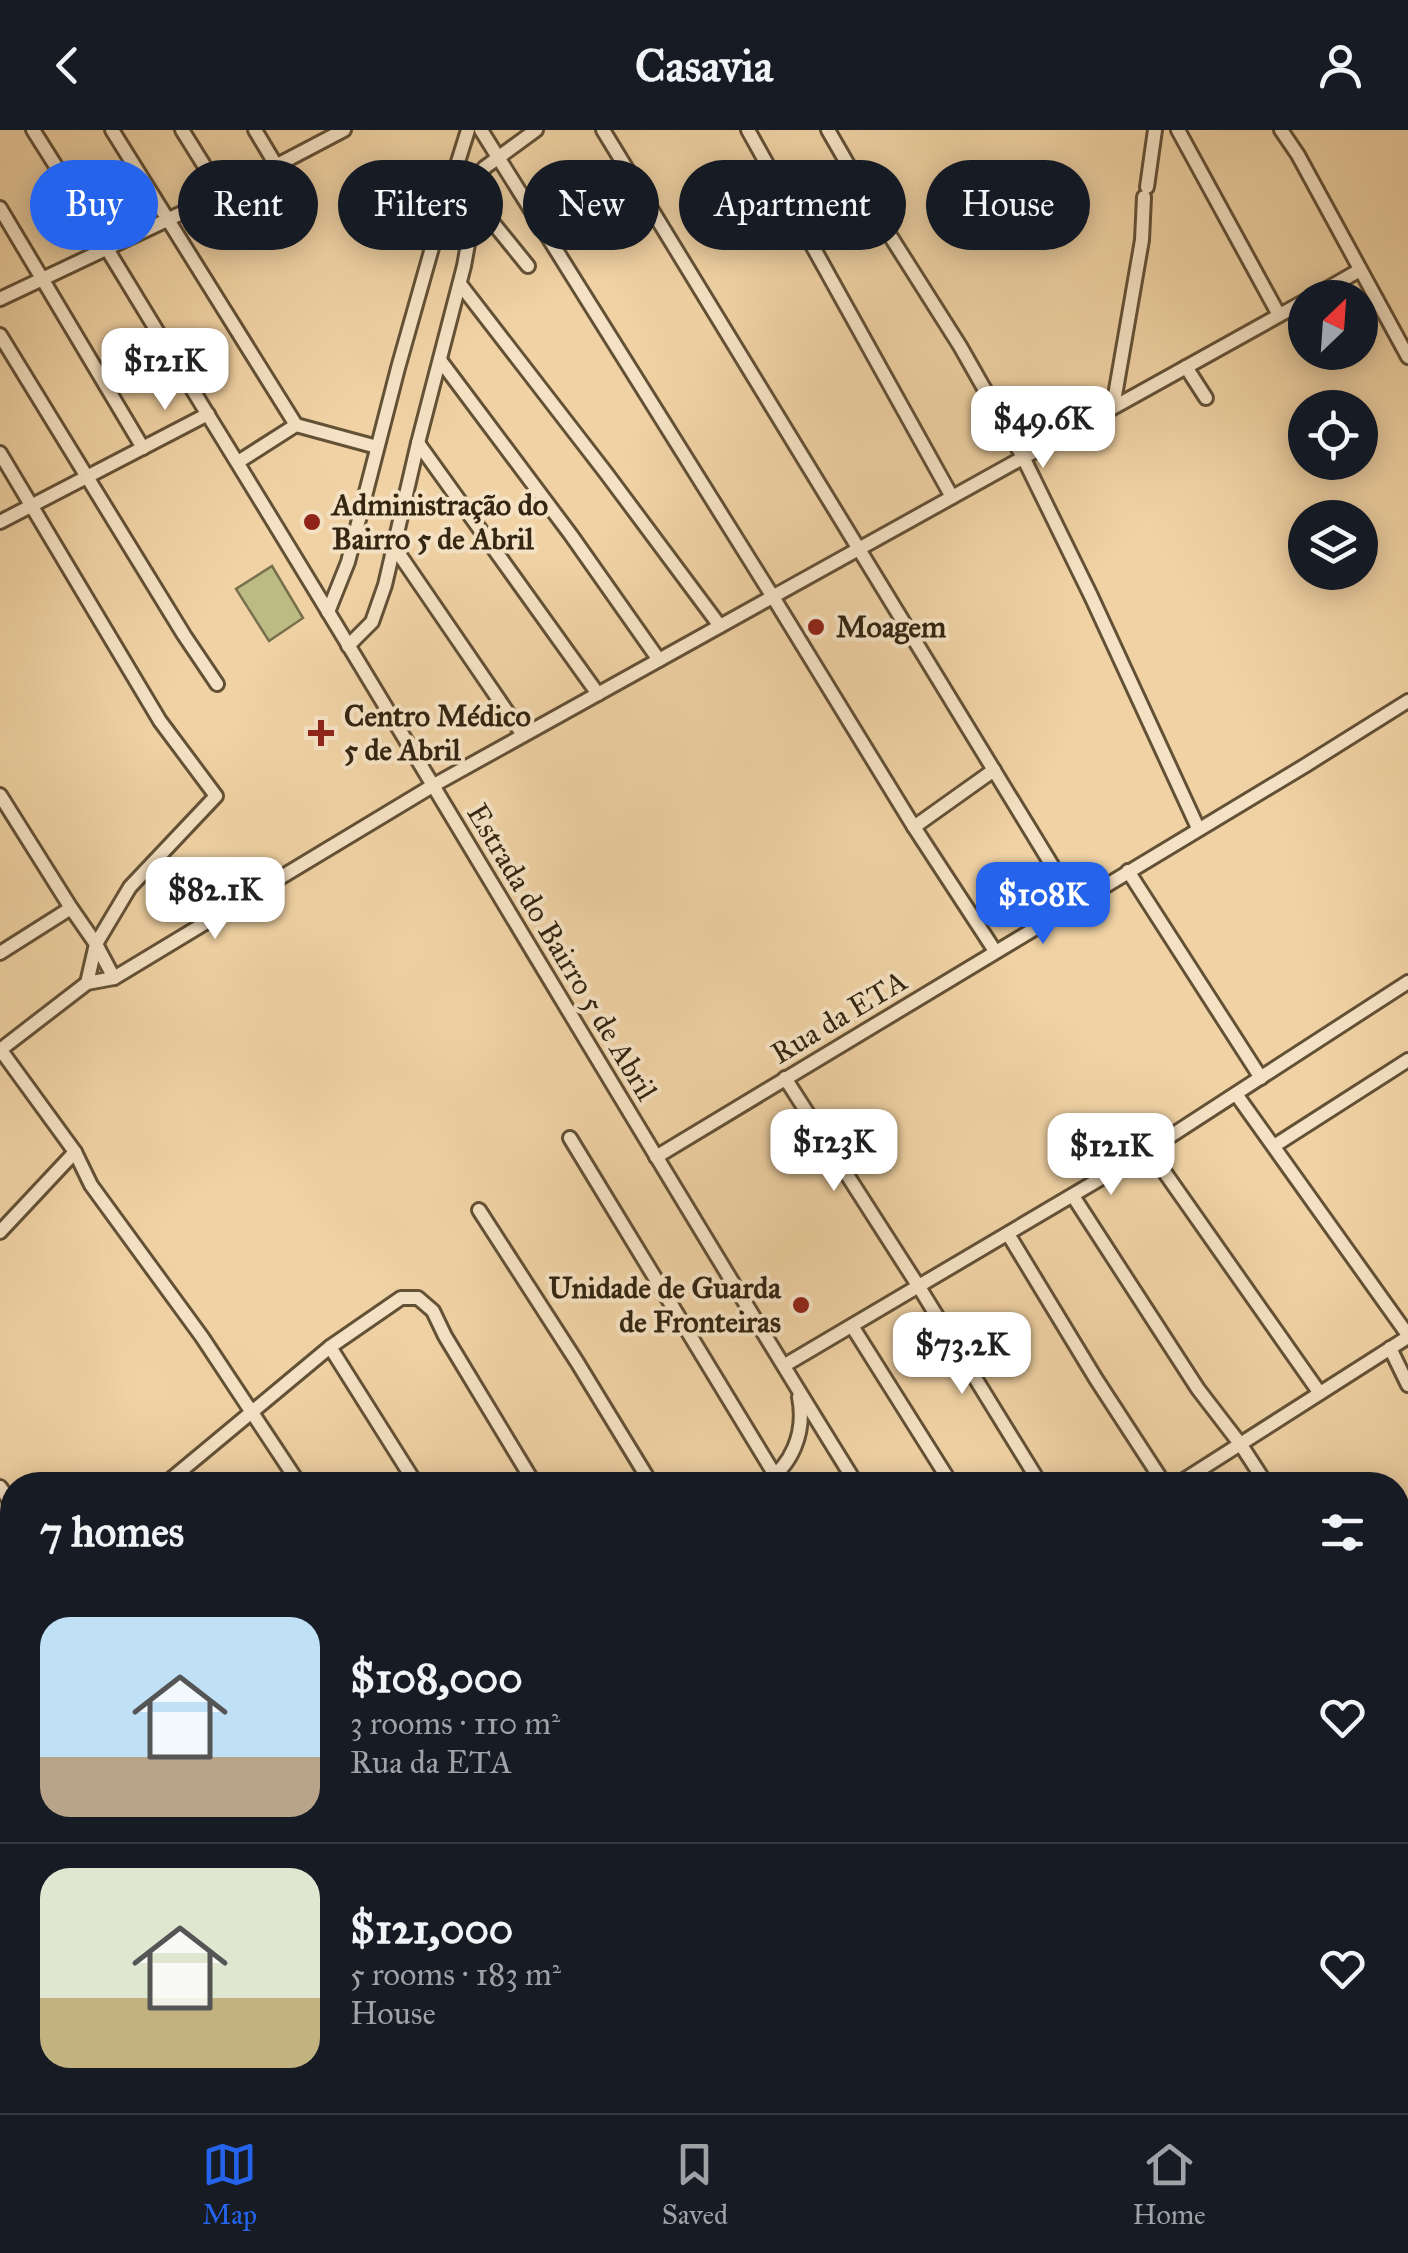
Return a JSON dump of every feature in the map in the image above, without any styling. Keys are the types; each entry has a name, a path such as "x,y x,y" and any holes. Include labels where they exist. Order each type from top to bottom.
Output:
{"street":[{"name":"Estrada do Bairro 5 de Abril","path":"33,130 52,160"},
{"path":"112,130 296,425 377,447"},
{"path":"182,130 201,160"},
{"path":"254,130 273,160"},
{"path":"284,160 327,134 344,130"},
{"path":"458,160 468,130"},
{"path":"482,130 995,952"},
{"path":"493,160 536,130"},
{"path":"603,130 1075,903"},
{"path":"748,130 952,497"},
{"path":"828,130 1024,457 1198,828"},
{"path":"1113,408 1142,240 1155,130"},
{"path":"1178,130 1279,315"},
{"path":"1281,130 1408,357"},
{"path":"0,208 143,448"},
{"path":"158,223 178,213"},
{"path":"503,235 528,266"},
{"path":"0,298 106,250"},
{"name":"Estrada do Bairro 5 de Abril","path":"109,250 849,1472"},
{"path":"328,612 348,562 432,250"},
{"path":"348,646 372,622 395,548 467,250"},
{"path":"1342,280 1360,270"},
{"path":"460,284 720,626"},
{"path":"291,1472 202,1338 91,1184 75,1152 0,1050 88,983 114,978 434,785 1288,310"},
{"path":"0,335 217,684"},
{"path":"440,360 660,660"},
{"path":"1186,366 1206,398"},
{"path":"0,522 208,414"},
{"path":"238,462 296,425"},
{"path":"418,443 598,694"},
{"path":"0,453 160,721 216,796 130,886 96,944 88,983"},
{"path":"395,548 523,735"},
{"name":"Rua da ETA","path":"656,1157 1408,701"},
{"path":"914,827 994,770"},
{"path":"0,795 114,978"},
{"path":"1128,871 1261,1078"},
{"path":"0,953 70,908"},
{"path":"784,1366 1149,1150 1408,982"},
{"path":"1274,1146 1408,1060"},
{"path":"786,1078 1033,1472"},
{"path":"1197,1472 1408,1336 1236,1094"},
{"path":"570,1138 774,1472"},
{"path":"1149,1150 1319,1392"},
{"path":"0,1232 75,1152"},
{"path":"1073,1196 1198,1389 1259,1472"},
{"path":"479,1210 644,1472"},
{"path":"1008,1234 1157,1472"},
{"path":"183,1472 330,1347 401,1298 418,1298 433,1311 527,1472"},
{"path":"852,1326 944,1472"},
{"path":"330,1347 409,1472"},
{"path":"1390,1348 1408,1385"},
{"path":"782,1472 797,1437 802,1409 798,1390"}],"shaded area":[{"path":"272,566 303,618 269,641 236,589"}],"place":[{"name":"Administração do Bairro 5 de Abril","path":"312,522"},
{"name":"Moagem","path":"816,627"},
{"name":"Centro Médico 5 de Abril","path":"321,733"},
{"name":"Unidade de Guarda de Fronteiras","path":"801,1305"}]}
